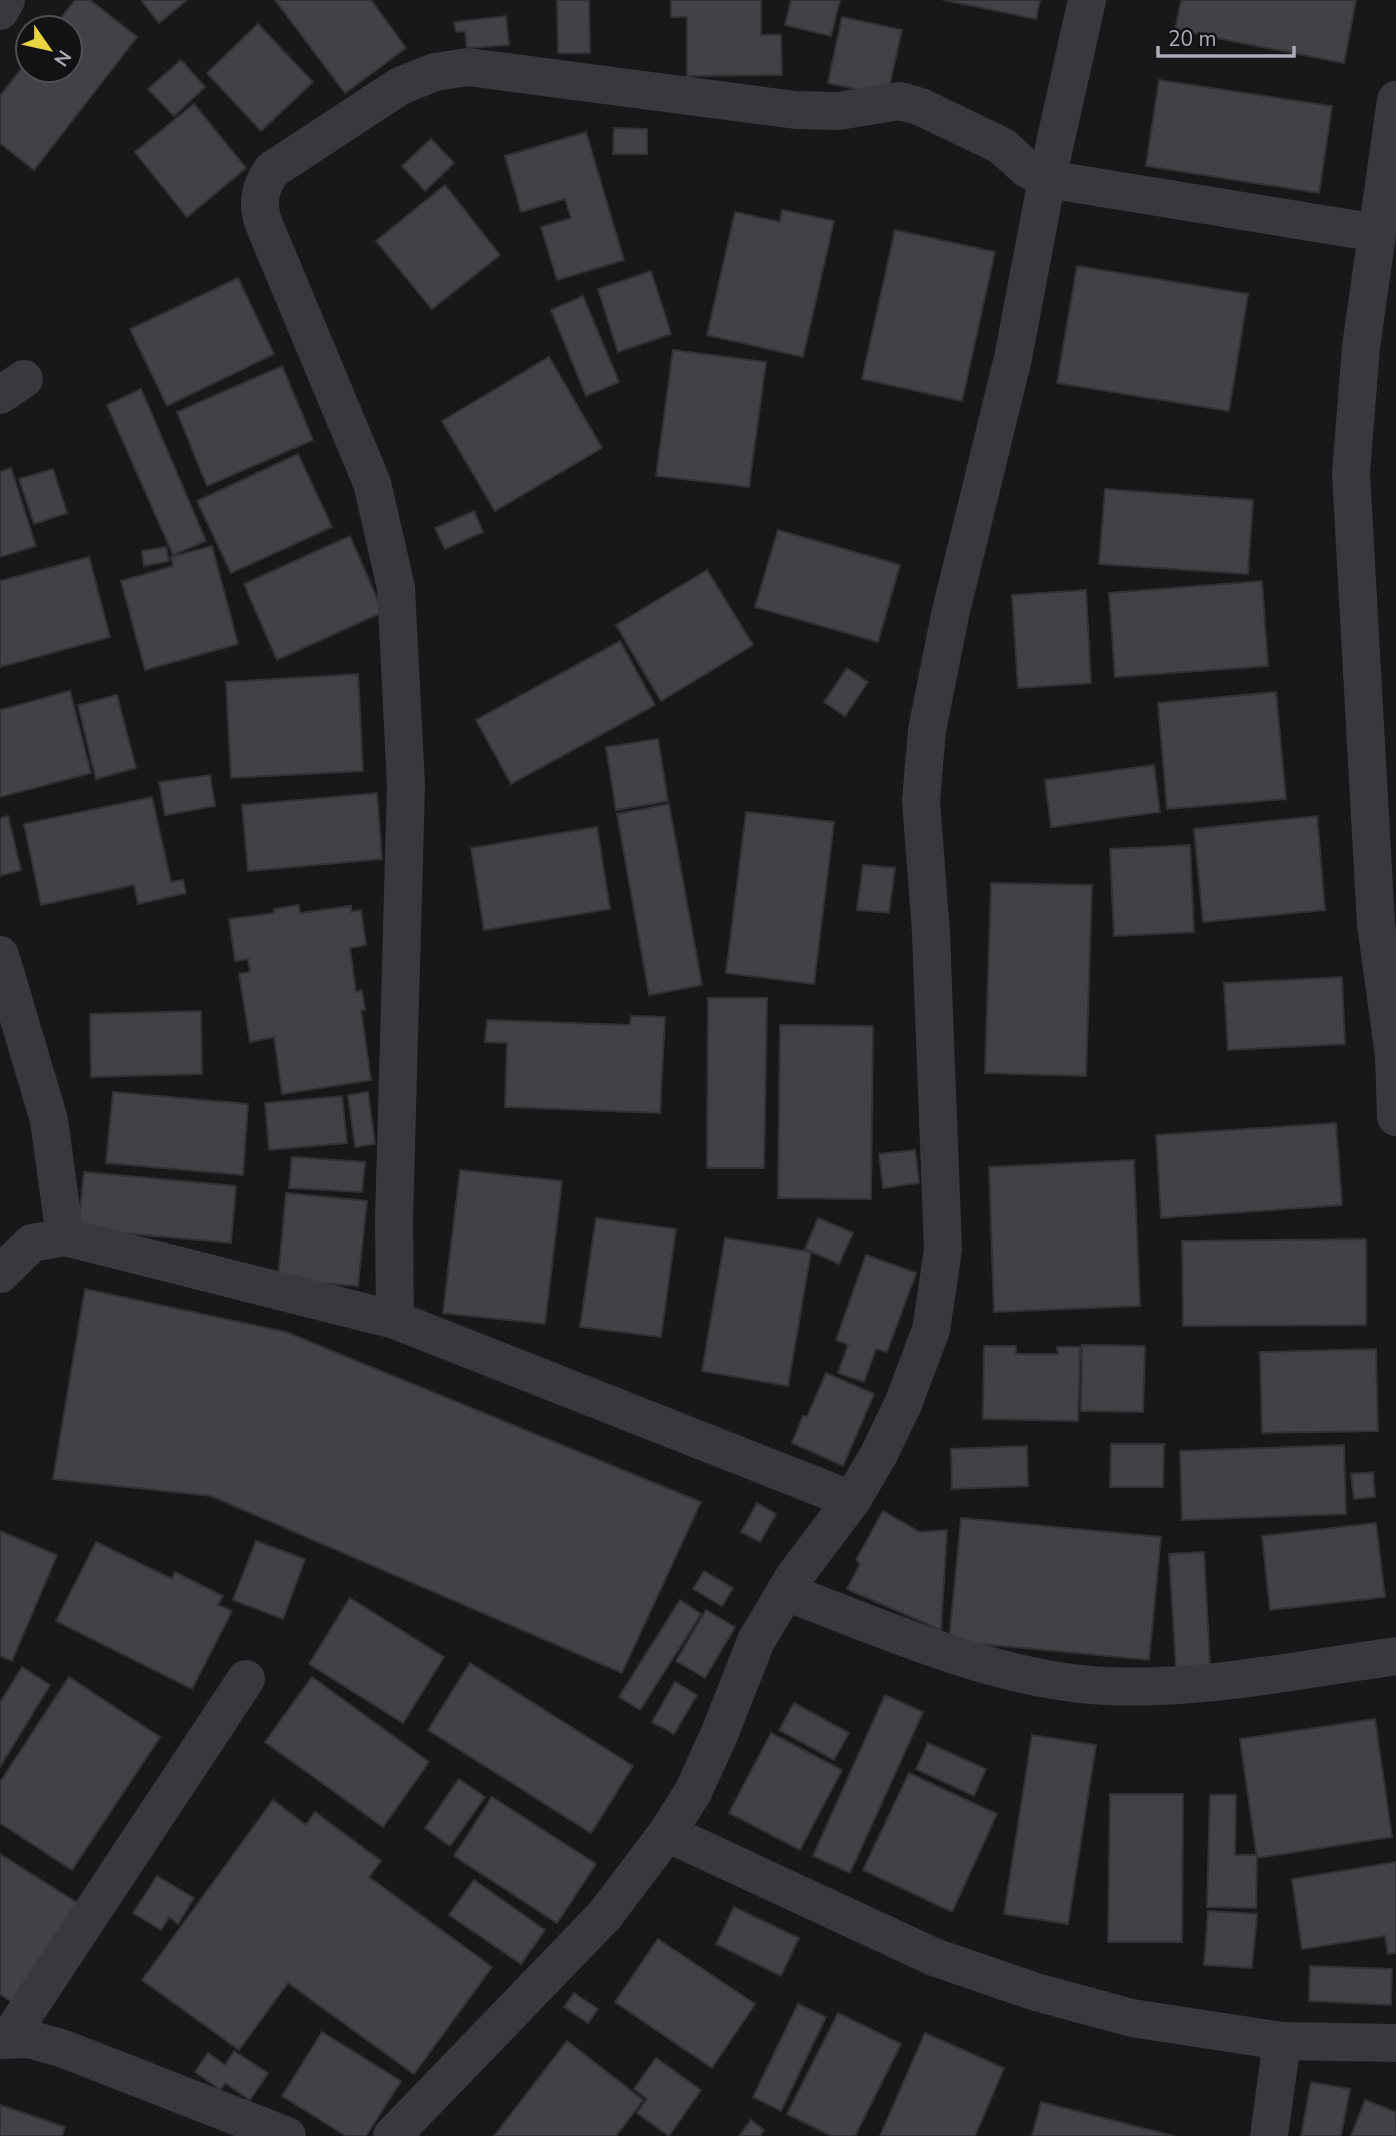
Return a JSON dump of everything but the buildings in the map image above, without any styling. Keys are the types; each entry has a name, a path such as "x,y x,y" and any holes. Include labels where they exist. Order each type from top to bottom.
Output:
{"street":[{"path":"0,11 6,0"},
{"path":"392,2136 606,1915 667,1833 692,1792 719,1735 756,1642 786,1592 852,1500 891,1429 931,1330 943,1250 932,945 921,801 927,730 950,615 1013,358 1047,179 1087,0"},
{"path":"395,1320 394,1219 406,785 396,588 372,483 262,222 258,206 263,182 287,159 400,86 435,72 468,67 796,110 838,111 900,102 921,107 1002,146 1027,169 1047,179 1377,233"},
{"path":"1396,100 1361,347 1351,473 1376,924 1394,1055 1396,1118"},
{"path":"0,955 50,1120 65,1237"},
{"path":"0,1274 32,1243 65,1237 395,1320 852,1500"},
{"path":"786,1592 976,1663 1089,1685 1174,1683 1267,1675 1396,1656"},
{"path":"4,2039 246,1679"},
{"path":"667,1833 934,1958 1036,1992 1132,2018 1282,2041 1396,2043"},
{"path":"4,2039 29,2039 64,2049 287,2136"},
{"path":"1269,2136 1282,2041"}]}
